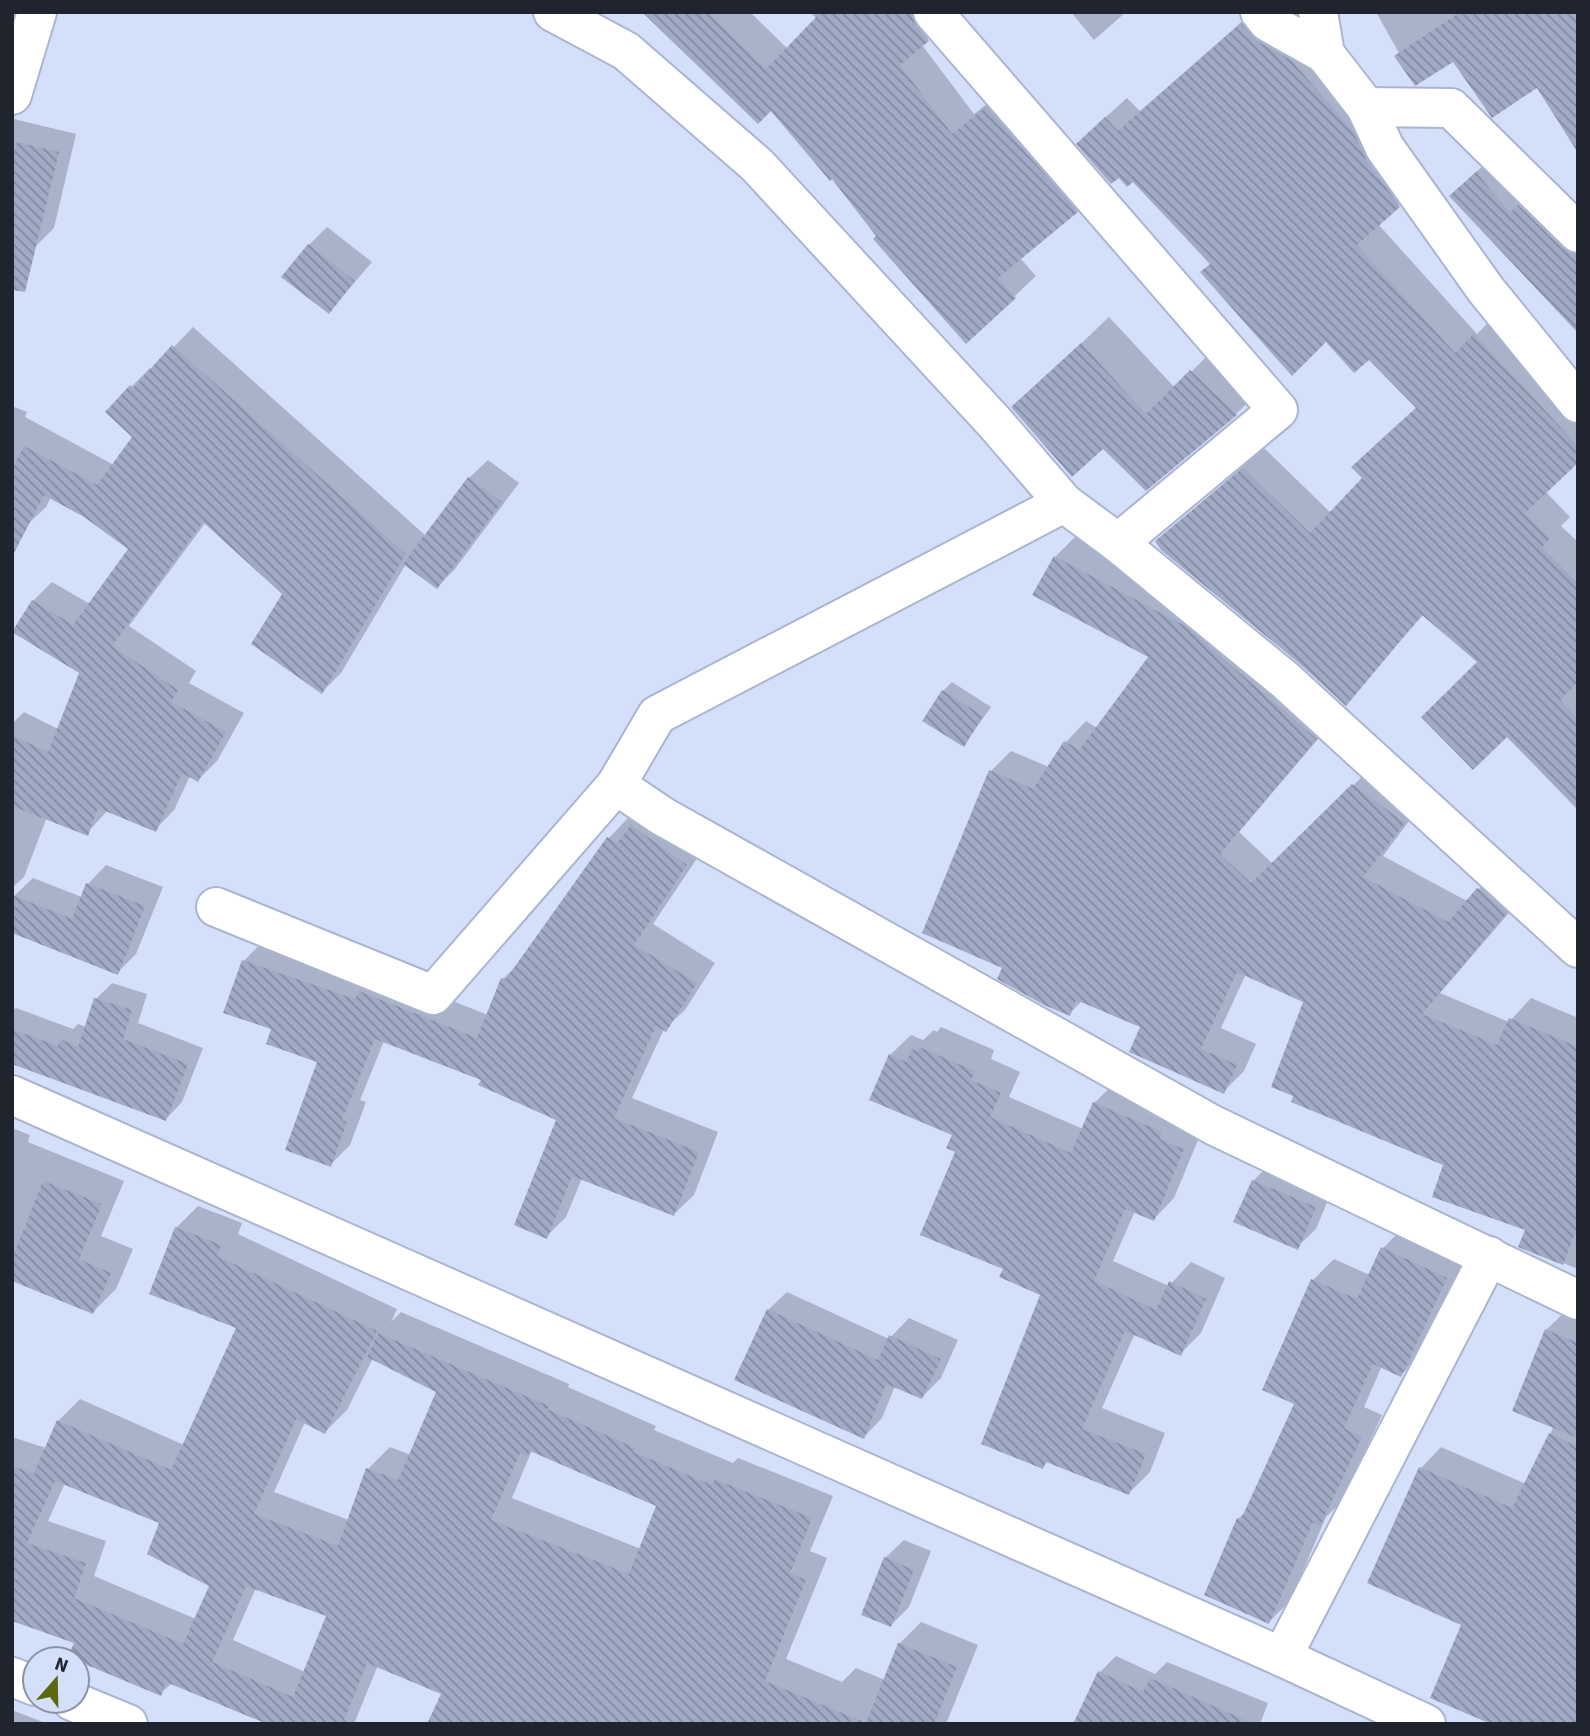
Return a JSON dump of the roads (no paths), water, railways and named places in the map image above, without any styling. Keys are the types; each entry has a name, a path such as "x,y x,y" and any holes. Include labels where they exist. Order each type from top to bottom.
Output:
{"street":[{"path":"12,95 37,12"},
{"path":"554,12 626,51 757,165 996,424 1064,503 1118,543 1285,680 1578,948"},
{"path":"933,12 1278,410 1118,543"},
{"path":"1260,12 1268,22 1325,54 1366,107 1393,159 1486,290 1575,394"},
{"path":"1318,12 1325,54"},
{"path":"1366,107 1451,108 1578,233"},
{"path":"216,907 433,995 616,785 657,715 1064,503"},
{"path":"616,785 662,817 1213,1125 1578,1300"},
{"path":"12,1095 1282,1657 1426,1724"},
{"path":"1282,1657 1489,1256"},
{"path":"91,1709 128,1724"}]}
